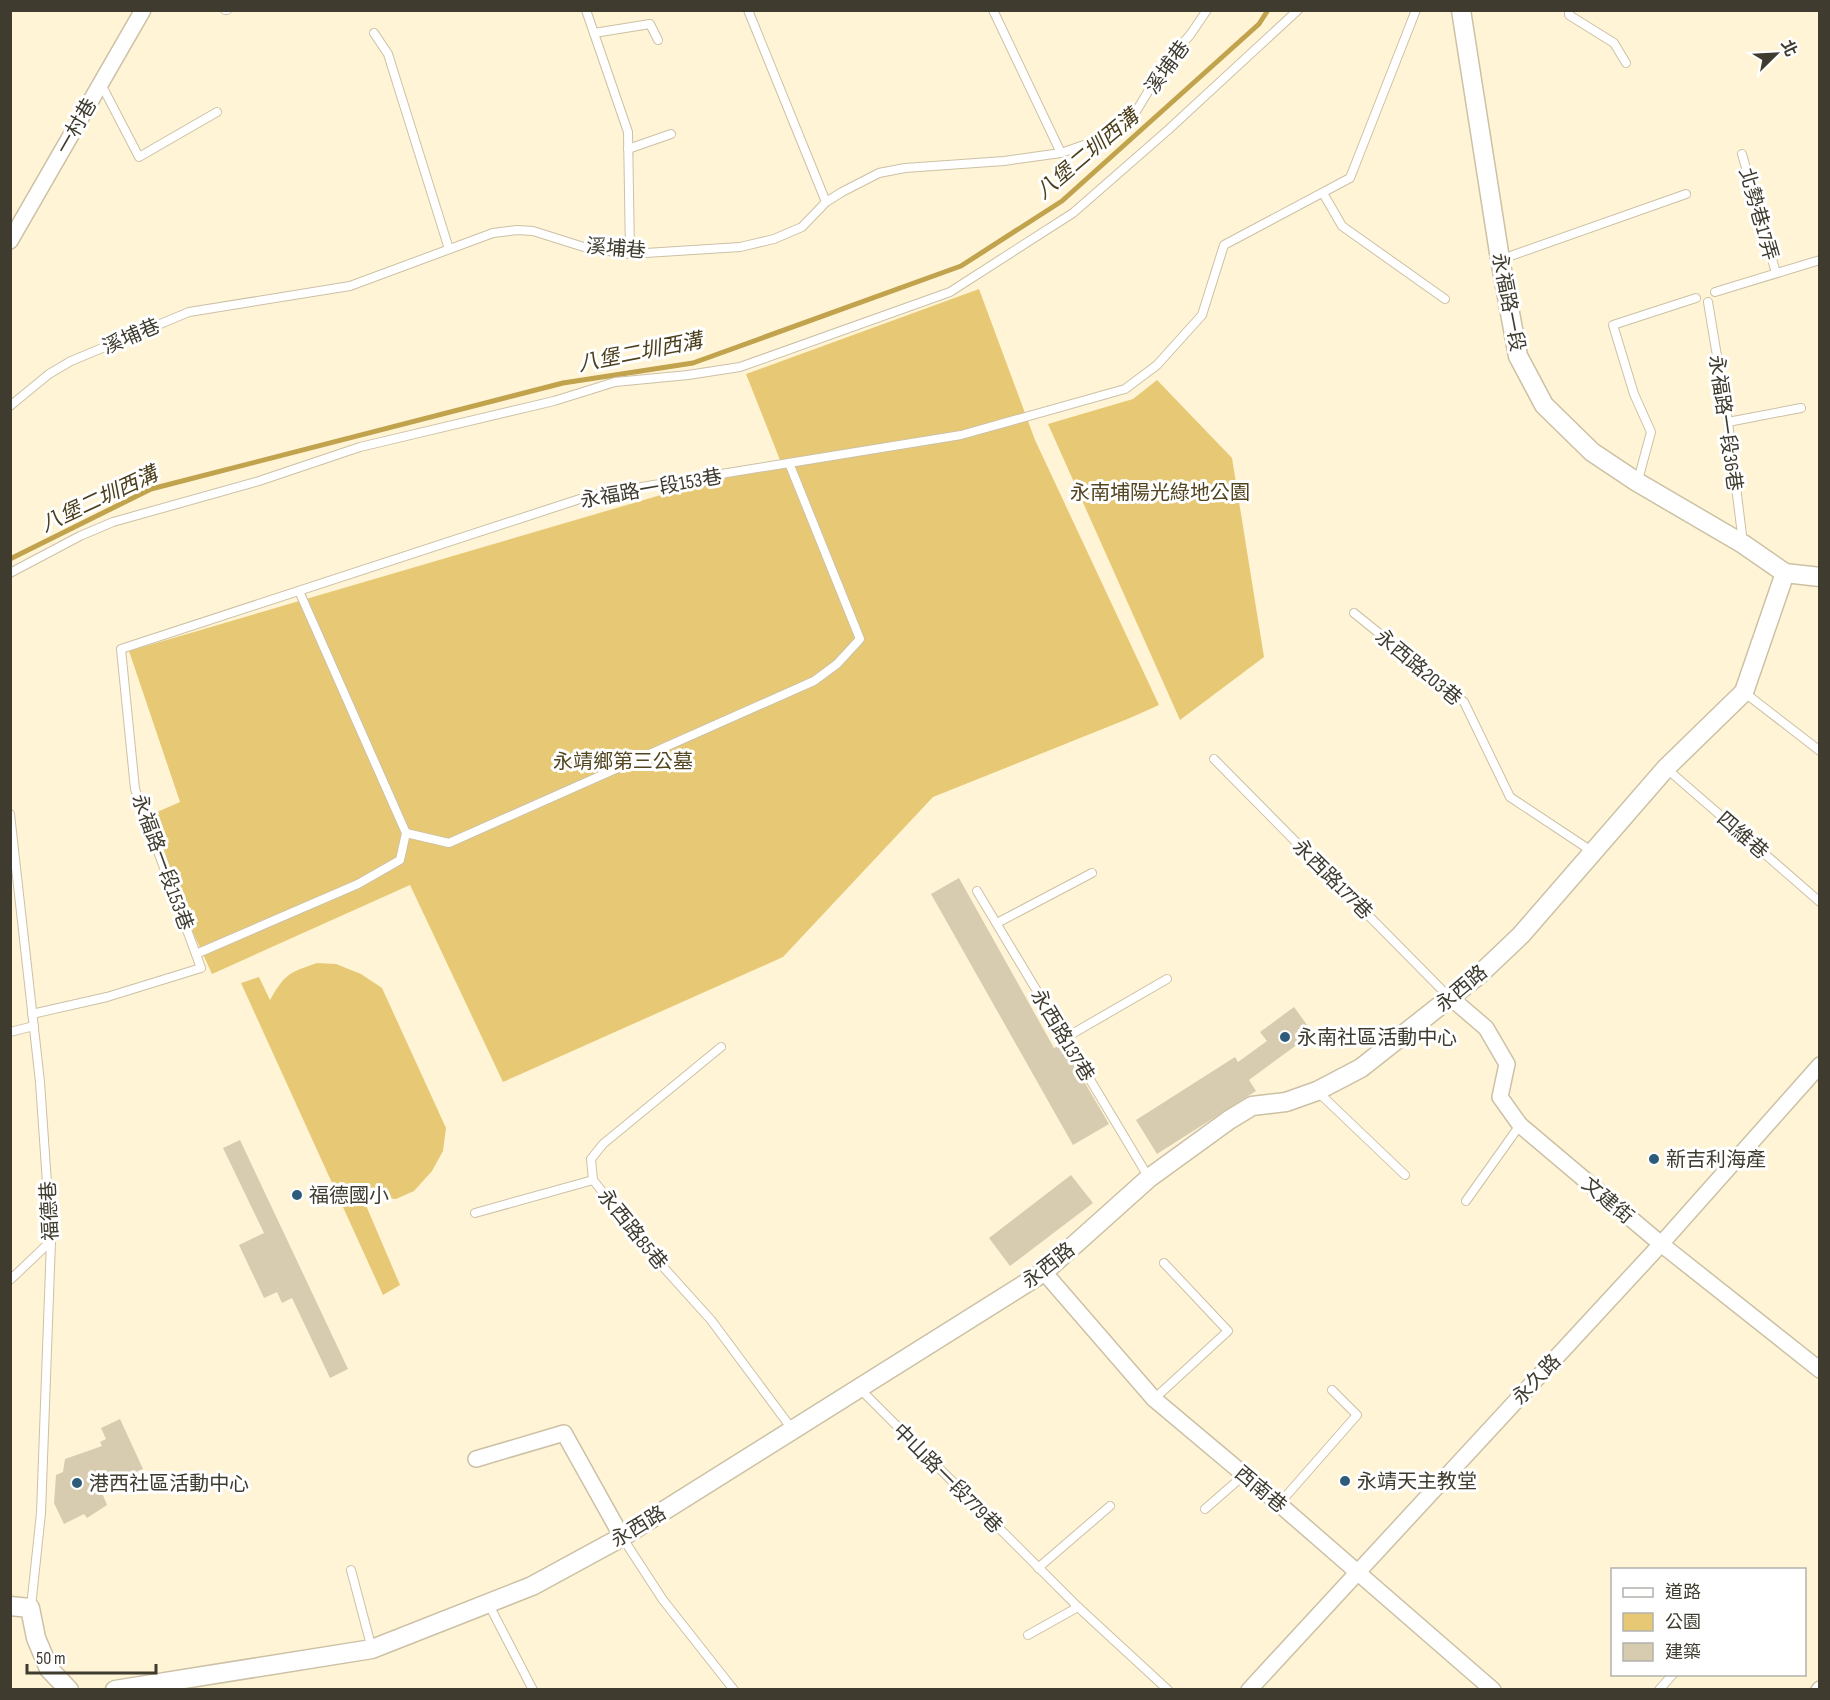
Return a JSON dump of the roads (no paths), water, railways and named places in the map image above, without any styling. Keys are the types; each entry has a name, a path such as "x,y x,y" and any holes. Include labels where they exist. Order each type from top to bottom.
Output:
{"street":[{"name":"一村巷","path":"10,241 143,10"},
{"name":"永福路一段","path":"1461,10 1500,259 1518,356 1544,405 1592,452 1637,482 1743,544 1785,573 1820,577"},
{"name":"永西路","path":"115,1689 172,1685 372,1649 532,1586 622,1537 1044,1272 1149,1178 1229,1120 1252,1106 1286,1102 1317,1091 1361,1068 1480,974 1521,935 1666,768 1744,692 1785,573"},
{"name":"文建街","path":"1451,998 1486,1028 1508,1064 1500,1097 1520,1125 1661,1244 1820,1370"},
{"name":"永久路","path":"1250,1689 1661,1244 1820,1065"},
{"name":"西南巷","path":"1044,1272 1154,1399 1493,1689"},
{"path":"476,1459 564,1433 622,1537"},
{"path":"10,1606 30,1608 36,1638 49,1669 69,1689"}],"lane":[{"path":"586,10 628,132 630,254"},
{"path":"748,10 826,202"},
{"path":"993,10 1061,153"},
{"name":"溪埔巷","path":"10,406 49,374 71,362 189,312 350,286 493,233 533,231 587,248 630,254 740,247 774,239 802,227 826,202 879,173 915,166 1004,161 1061,153 1126,128 1166,62 1190,35 1207,10"},
{"path":"10,573 80,536 113,522 259,481 360,447 554,401 615,382 740,367 950,292 1072,213 1168,130 1298,10"},
{"name":"永福路一段153巷","path":"32,1014 107,997 201,968 135,789 120,649 592,495 961,435 1125,389 1157,365 1202,315 1224,245 1350,178 1416,10"},
{"path":"1569,10 1569,15 1614,44 1626,63"},
{"path":"594,33 650,24 658,40"},
{"path":"374,33 388,54 449,249"},
{"path":"100,82 139,157 217,112"},
{"path":"628,149 671,134"},
{"name":"北勢巷17弄","path":"1742,154 1776,273"},
{"path":"1323,193 1342,226 1445,299"},
{"path":"1500,259 1686,194"},
{"name":"北勢巷17弄","path":"1715,292 1820,260"},
{"path":"1637,482 1651,432 1634,394 1612,325 1695,298"},
{"name":"永福路一段36巷","path":"1708,302 1728,422 1743,544"},
{"path":"1728,422 1801,408"},
{"path":"406,833 449,843 814,681 837,664 860,639 789,463"},
{"path":"196,954 358,884 400,860 406,833 299,591"},
{"name":"永西路203巷","path":"1354,614 1464,702 1510,797 1594,852"},
{"path":"1744,692 1820,751"},
{"name":"永西路177巷","path":"1214,759 1451,998"},
{"name":"四維巷","path":"1666,768 1820,902"},
{"name":"福德巷","path":"10,814 40,1082 51,1241 41,1513 30,1608"},
{"path":"997,923 1092,873"},
{"name":"永西路137巷","path":"977,891 1149,1178"},
{"path":"1065,1038 1167,979"},
{"path":"10,1032 34,1026"},
{"name":"永西路85巷","path":"721,1047 603,1144 591,1159 594,1180 656,1259 711,1320 792,1429"},
{"path":"1317,1091 1405,1176"},
{"path":"1466,1201 1520,1125"},
{"path":"475,1214 594,1180"},
{"path":"10,1280 51,1241"},
{"path":"1154,1399 1228,1331 1164,1263"},
{"name":"中山路一段779巷","path":"858,1388 1078,1607 1168,1689"},
{"path":"1279,1504 1357,1415 1332,1390"},
{"path":"1205,1509 1244,1475"},
{"path":"1038,1568 1110,1506"},
{"path":"622,1537 663,1600 734,1689"},
{"path":"351,1570 372,1649"},
{"path":"488,1603 533,1689"},
{"path":"1028,1635 1078,1607"},
{"path":"1659,1689 1671,1676"}],"waterway":[{"name":"八堡二圳西溝","path":"10,559 151,489 563,383 693,363 961,266 1062,201 1259,24 1268,10"}],"place":[{"name":"永南社區活動中心","path":"1285,1037"},
{"name":"新吉利海產","path":"1654,1159"},
{"name":"福德國小","path":"297,1195"},
{"name":"永靖天主教堂","path":"1345,1481"},
{"name":"港西社區活動中心","path":"77,1483"}],"park label":[{"name":"永南埔陽光綠地公園","path":"1160,492"},
{"name":"永靖鄉第三公墓","path":"623,761"}]}
